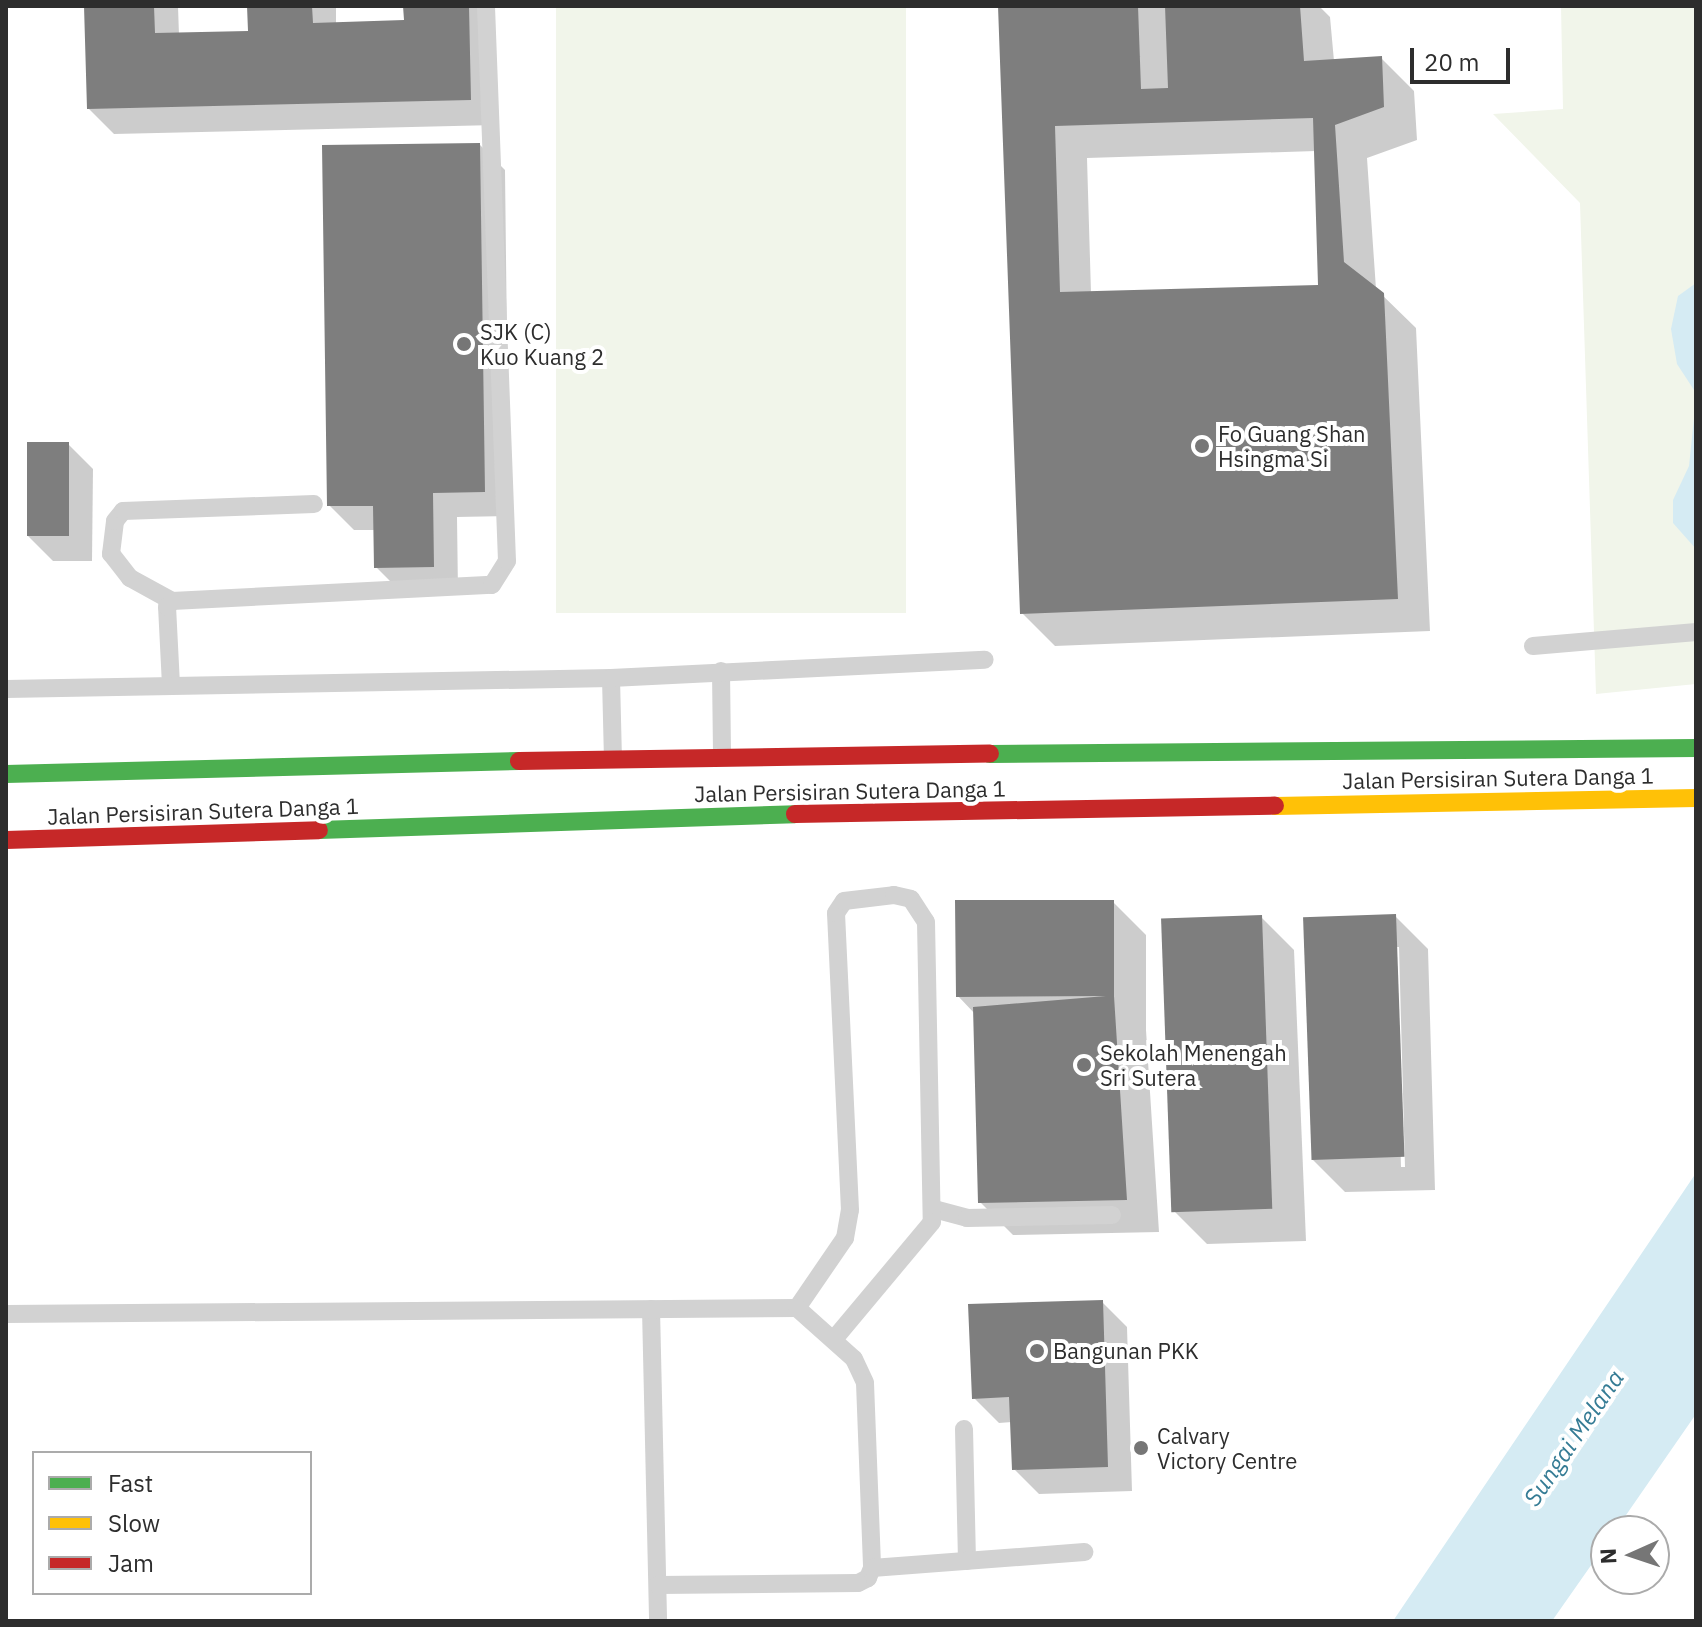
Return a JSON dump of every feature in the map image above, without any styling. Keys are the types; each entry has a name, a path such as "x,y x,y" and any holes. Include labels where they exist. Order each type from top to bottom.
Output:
{"main road":[{"name":"Jalan Persisiran Sutera Danga 1","path":"6,774 722,756 1696,748"},
{"name":"Jalan Persisiran Sutera Danga 1","path":"6,840 804,814 1696,798"}],"lane":[{"path":"314,504 123,511 115,521 111,554 130,578 172,601 492,585 507,561 486,6"},
{"path":"171,685 167,607 172,601"},
{"path":"1533,646 1696,632"},
{"path":"6,689 611,678 985,660"},
{"path":"721,671 722,756"},
{"path":"611,678 613,759"},
{"path":"797,1308 845,1238 850,1210 836,913 844,901 894,895 911,899 926,922 932,1222 834,1339"},
{"path":"934,1209 967,1218 1112,1215"},
{"path":"6,1314 797,1308 854,1359 865,1383 872,1568 868,1578 858,1583 658,1585"},
{"path":"651,1309 658,1621"},
{"path":"964,1429 967,1561"},
{"path":"872,1568 1084,1552"}],"shaded area":[{"path":"556,6 906,6 906,613 556,613"},
{"path":"1561,6 1696,6 1696,684 1596,694 1580,203 1493,114 1563,109"}],"water":[{"path":"1696,283 1696,393 1677,364 1671,329 1678,296"},
{"path":"1696,399 1696,549 1673,523 1673,500 1689,466"},
{"name":"Sungai Melana","path":"1696,1173 1696,1414 1626,1515 1590,1515 1590,1567 1552,1621 1393,1621"}],"building":[{"path":"84,6 154,6 155,33 248,31 247,6 312,6 313,23 404,20 403,6 469,6 471,100 87,109"},
{"name":"Fo Guang Shan Hsingma Si","path":"998,6 1138,6 1141,89 1168,88 1165,6 1300,6 1304,61 1382,56 1384,107 1335,125 1344,262 1384,293 1398,599 1020,614","holes":["1313,118 1318,285 1060,292 1055,126"]},
{"path":"480,143 485,492 433,493 434,567 374,568 373,506 327,506 322,145"},
{"path":"27,442 69,442 69,536 27,536"},
{"path":"955,900 1114,900 1114,996 1127,1200 978,1203 973,1007 1106,996 956,997"},
{"path":"1396,914 1404,1157 1312,1160 1303,917"},
{"path":"1262,915 1272,1209 1171,1212 1161,919"},
{"name":"Bangunan PKK","path":"1103,1300 1108,1467 1012,1470 1009,1397 972,1399 968,1304"}],"traffic: fast":[{"path":"990,754 1696,748"},
{"path":"6,774 519,761"},
{"path":"319,830 795,814"}],"traffic: slow":[{"path":"1275,806 1696,798"}],"traffic: jam":[{"path":"519,761 990,754"},
{"path":"795,814 1275,806"},
{"path":"6,840 319,830"}],"place":[{"name":"SJK (C) Kuo Kuang 2","path":"464,344"},
{"name":"Fo Guang Shan Hsingma Si","path":"1202,446"},
{"name":"Sekolah Menengah Sri Sutera","path":"1084,1065"},
{"name":"Bangunan PKK","path":"1037,1351"},
{"name":"Calvary Victory Centre","path":"1141,1448"}]}
